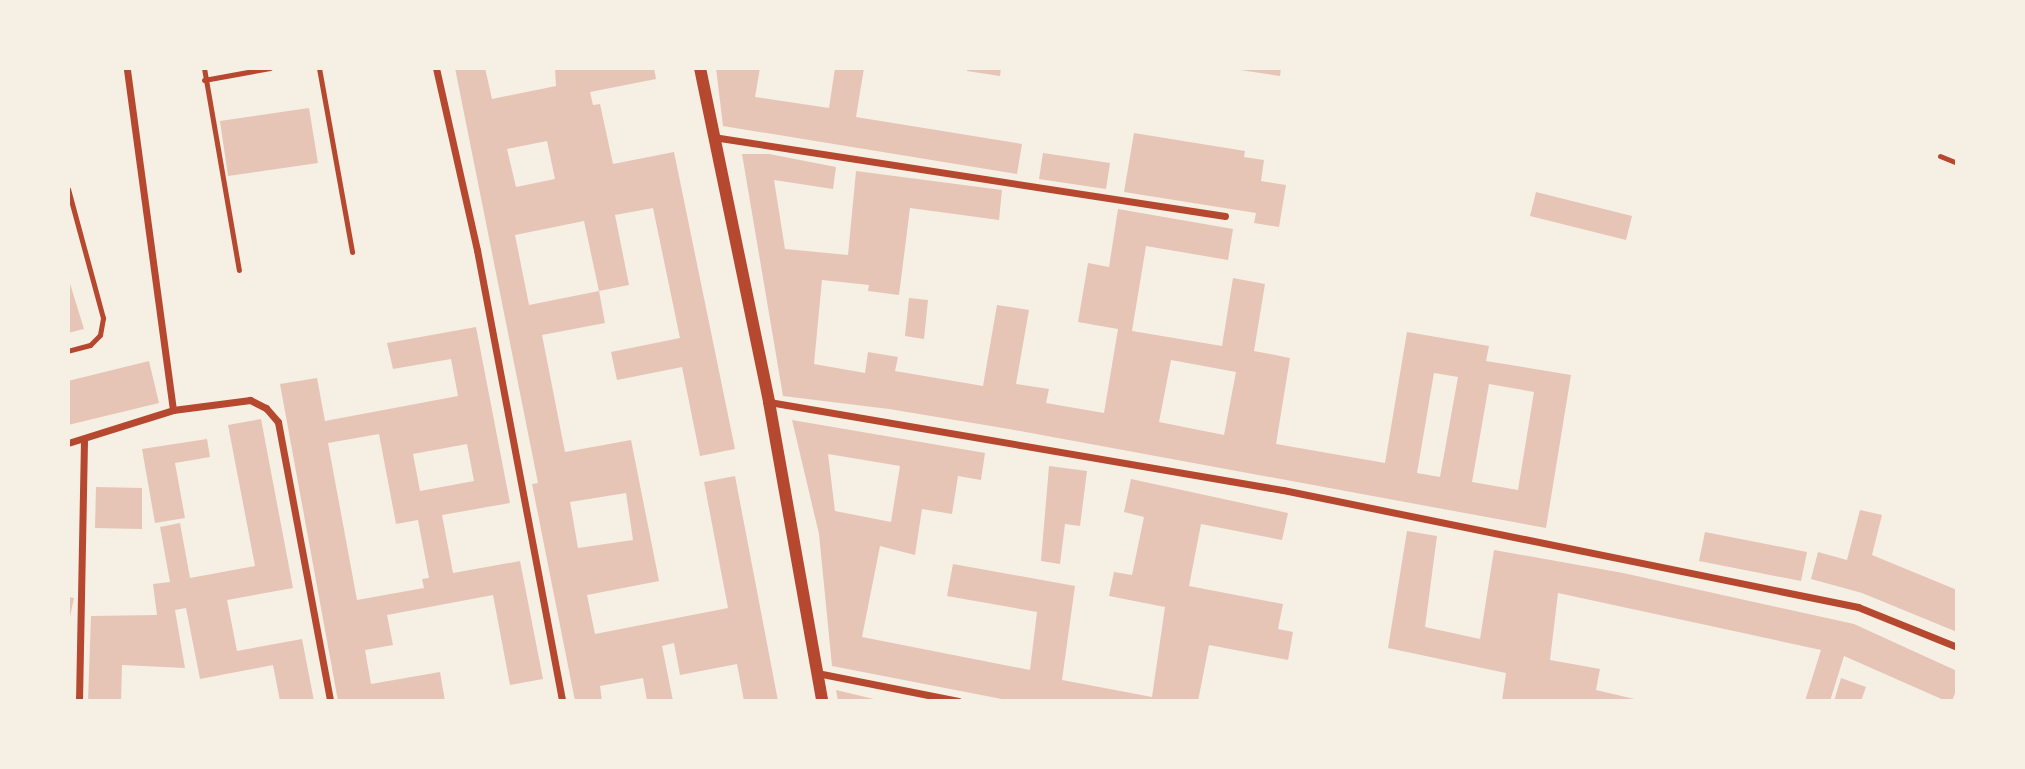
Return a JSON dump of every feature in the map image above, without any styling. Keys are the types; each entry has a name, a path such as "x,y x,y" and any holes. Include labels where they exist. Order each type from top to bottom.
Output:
{"street":[{"path":"127,68 173,410"},
{"path":"436,68 477,250 562,701"},
{"path":"700,68 712,137 769,401 822,701"},
{"path":"712,137 1225,216"},
{"path":"68,443 173,410 250,400 266,408 278,422 330,701"},
{"path":"769,401 1283,490 1858,607 1957,647"},
{"path":"79,701 84,439"},
{"path":"817,673 958,701"}],"lane":[{"path":"204,68 239,270"},
{"path":"204,80 270,68"},
{"path":"319,68 352,252"},
{"path":"1940,156 1957,163"},
{"path":"68,189 100,298 103,318 100,335 90,345 68,351"}],"building":[{"path":"455,68 485,68 492,99 556,86 555,68 654,68 656,79 590,92 593,105 600,104 613,164 674,152 735,449 700,456 682,367 617,380 611,352 680,338 653,208 615,215 629,285 599,291 605,323 542,335 565,452 631,440 659,581 587,595 595,634 728,608 704,482 735,476 778,701 744,701 737,664 680,675 674,643 662,646 673,701 647,701 643,678 600,686 602,701 575,701 532,484 538,483","holes":["547,141 555,179 516,187 507,149","584,221 599,291 529,305 515,235","626,493 633,540 578,548 570,502"]},
{"path":"716,68 760,68 755,97 829,108 835,68 864,68 856,117 1022,144 1017,174 723,126"},
{"path":"967,68 1001,68 1000,76 967,71"},
{"path":"1227,68 1281,68 1280,76"},
{"path":"309,108 318,163 228,176 220,121"},
{"path":"1134,133 1245,151 1244,157 1264,160 1261,181 1286,185 1279,227 1254,223 1256,213 1124,192"},
{"path":"1043,153 1110,163 1106,189 1039,179"},
{"path":"742,154 769,154 836,167 833,189 774,180 785,249 848,255 856,171 1002,190 999,220 910,208 899,295 868,291 869,285 822,280 814,364 865,373 868,352 898,357 895,371 983,386 997,305 1029,310 1016,384 1049,389 1046,403 1104,413 1118,329 1078,322 1088,263 1109,267 1118,209 1233,229 1228,260 1146,246 1132,331 1222,346 1233,278 1265,284 1254,351 1290,358 1276,444 1385,463 1407,332 1489,346 1486,361 1571,375 1546,528 1009,429 889,409 783,396","holes":["1171,360 1236,372 1224,435 1159,422","1434,373 1458,377 1440,477 1417,473","1489,384 1534,392 1518,490 1472,482"]},
{"path":"1536,192 1632,216 1626,240 1530,216"},
{"path":"68,277 84,329 68,333"},
{"path":"909,298 928,300 924,339 905,336"},
{"path":"476,327 510,503 442,515 453,573 520,561 543,679 510,685 493,595 387,615 393,645 365,650 371,684 440,672 445,701 338,701 280,384 317,378 325,421 458,396 451,359 393,369 387,343","holes":["379,434 396,524 418,520 429,578 422,579 424,588 357,600 328,443","467,444 474,481 420,491 413,454"]},
{"path":"149,361 159,403 68,425 68,381"},
{"path":"261,419 293,588 227,600 237,651 302,639 314,701 280,701 273,665 200,679 186,608 175,610 185,668 122,665 121,701 88,701 91,616 157,615 153,584 170,582 160,527 180,523 190,578 255,566 228,425"},
{"path":"792,420 985,453 981,480 958,476 952,514 922,509 915,555 880,546 862,637 1030,670 1037,612 947,596 953,564 1075,586 1062,680 1152,697 1165,607 1109,596 1114,572 1132,575 1144,517 1124,512 1131,479 1288,513 1282,540 1201,524 1189,586 1283,604 1278,629 1293,632 1288,660 1209,645 1198,701 1012,701 832,666 819,534","holes":["828,454 900,466 891,522 835,511"]},
{"path":"207,439 210,457 175,463 185,518 155,523 142,449"},
{"path":"1049,466 1087,471 1080,526 1065,524 1060,564 1041,561"},
{"path":"96,487 142,488 142,529 95,528"},
{"path":"1860,510 1882,515 1872,555 1957,590 1957,632 1862,593 1811,579 1818,552 1847,560"},
{"path":"1407,531 1437,536 1425,627 1480,639 1494,550 1623,573 1854,624 1957,671 1957,688 1952,701 1946,701 1844,656 1830,701 1805,701 1821,650 1558,593 1550,660 1600,669 1596,690 1643,701 1502,701 1506,673 1388,648"},
{"path":"1705,532 1807,552 1801,581 1699,561"},
{"path":"68,597 74,598 69,621 68,621"},
{"path":"1841,678 1866,687 1861,701 1834,701"},
{"path":"836,690 878,700 878,701 838,701"}]}
